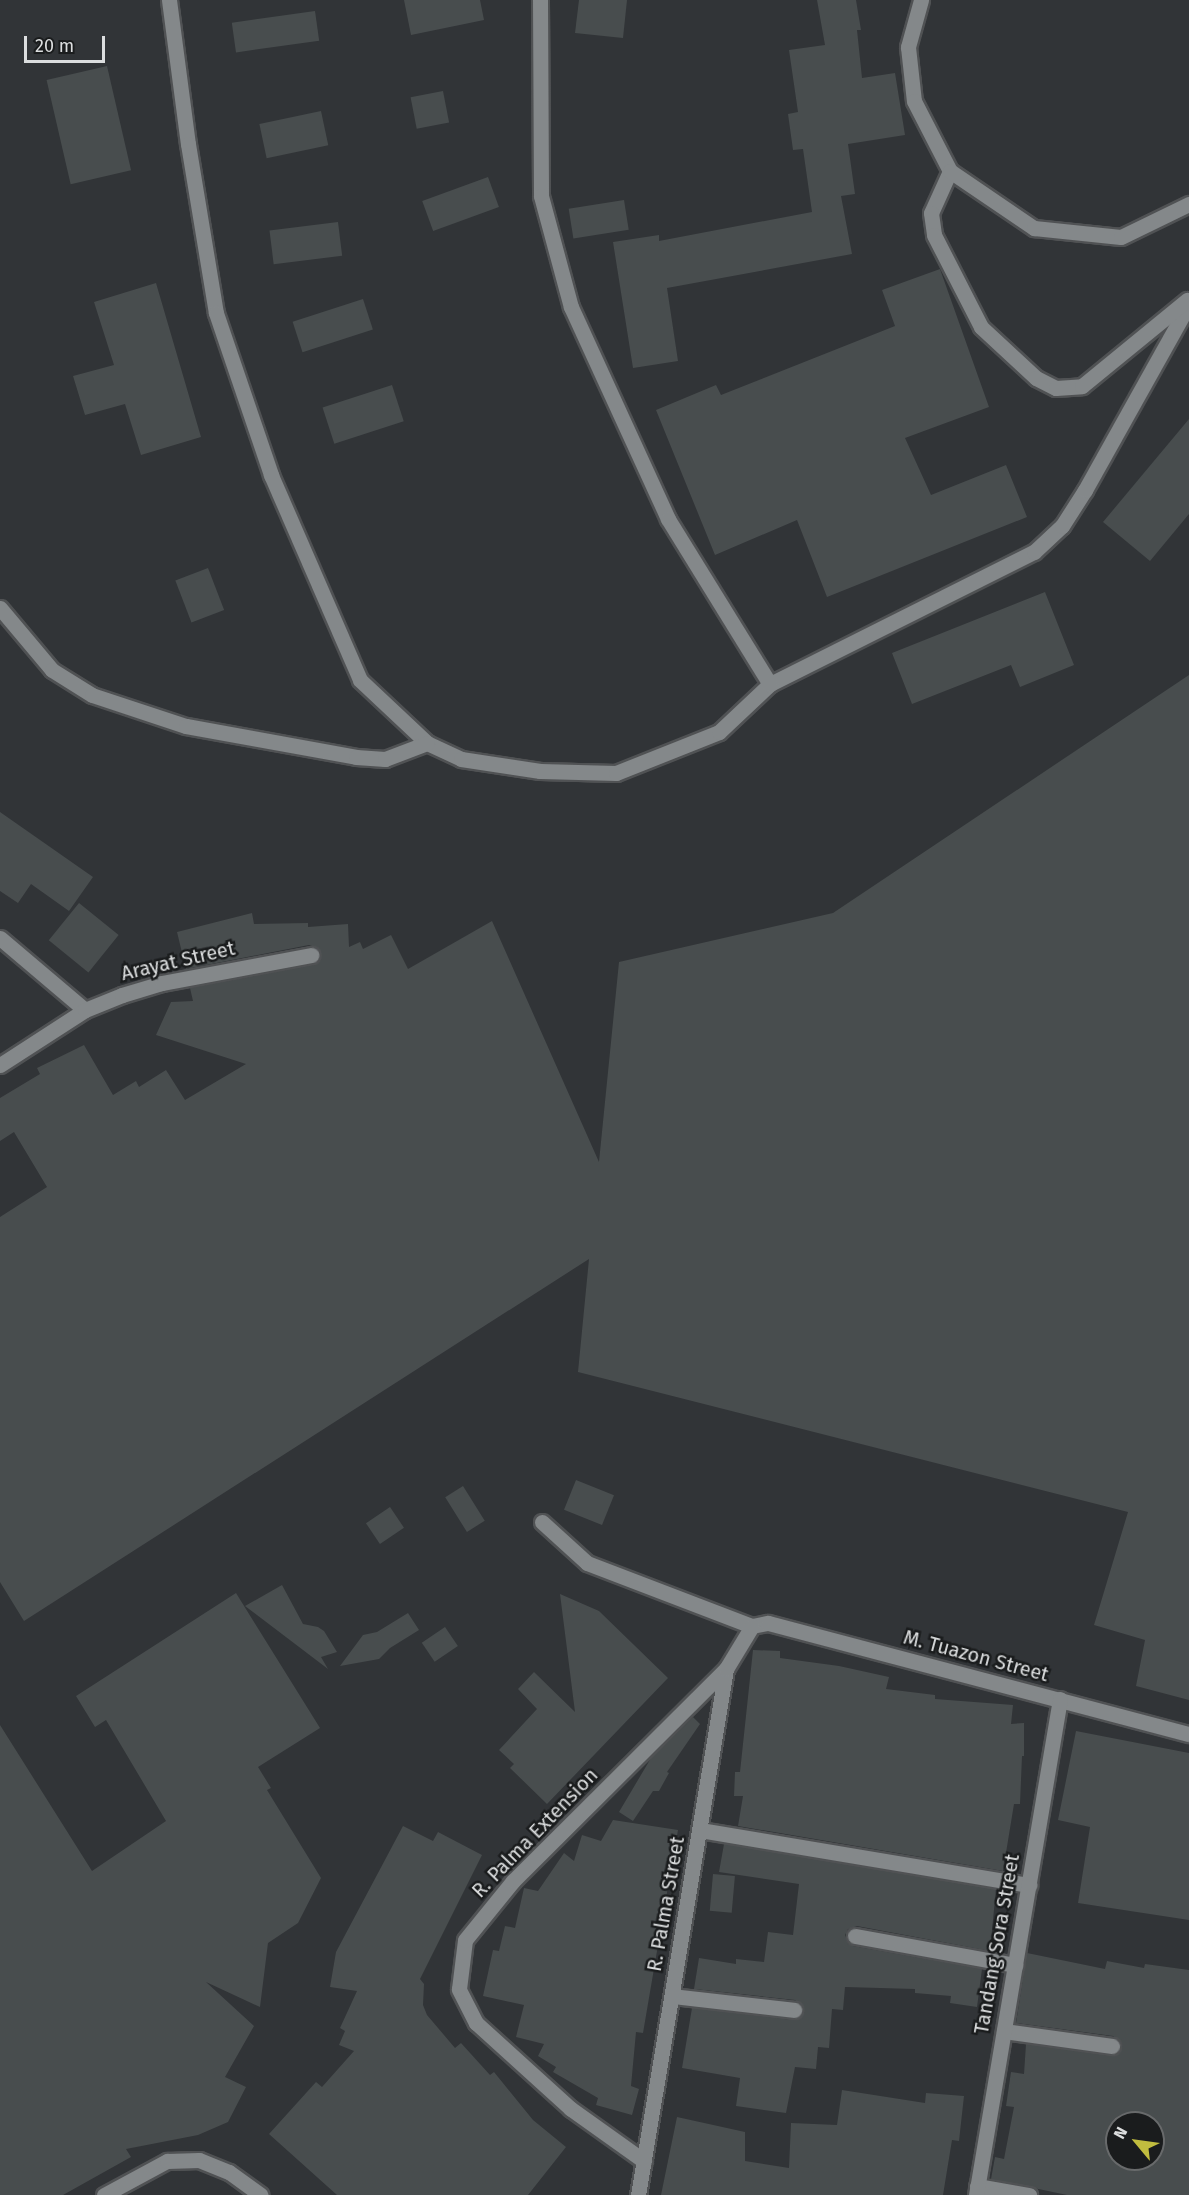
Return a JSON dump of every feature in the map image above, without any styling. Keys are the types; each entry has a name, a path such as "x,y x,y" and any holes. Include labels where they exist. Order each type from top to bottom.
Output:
{"street":[{"path":"169,0 188,144 216,313 271,475 360,680 427,743 461,759 540,771 616,773 719,732 770,684 1034,552 1062,525 1085,490 1189,304"},
{"path":"540,0 541,196 571,307 668,519 770,684"},
{"path":"921,0 908,47 914,101 950,171 1034,228 1121,237 1189,204"},
{"path":"950,171 931,213 934,235 981,327 1036,378 1056,388 1082,386 1189,299"},
{"path":"0,608 52,670 92,694 186,726 356,757 385,759 427,743"},
{"path":"0,938 85,1010"},
{"name":"Arayat Street","path":"0,1065 85,1010 162,983 310,955"},
{"path":"542,1522 587,1563 752,1626"},
{"name":"M. Tuazon Street","path":"752,1626 768,1623 1189,1734"},
{"name":"R. Palma Street","path":"638,2195 726,1669 752,1626"},
{"name":"R. Palma Extension","path":"644,2161 571,2109 476,2023 459,1989 465,1940 513,1881 726,1669"},
{"name":"Tandang Sora Street","path":"976,2191 1060,1699"},
{"path":"700,1830 1029,1885"},
{"path":"855,1936 1015,1965"},
{"path":"672,1996 794,2010"},
{"path":"1004,2031 1112,2046"},
{"path":"104,2195 167,2161 200,2160 229,2172 261,2195"},
{"path":"976,2191 1029,2195"}],"building":[{"path":"404,0 480,0 484,20 411,35"},
{"path":"579,0 627,0 623,38 575,33"},
{"path":"817,0 856,0 861,30 857,30 862,78 895,73 905,135 848,144 855,194 841,196 852,254 667,288 678,361 633,368 613,242 659,235 659,241 812,212 803,149 793,150 788,114 798,112 789,50 825,45"},
{"path":"315,11 319,41 236,52 232,23"},
{"path":"107,66 131,170 71,184 47,80"},
{"path":"443,91 449,122 417,129 411,97"},
{"path":"321,111 328,145 267,158 259,124"},
{"path":"488,177 499,207 433,231 422,201"},
{"path":"624,200 629,230 573,238 569,209"},
{"path":"338,222 342,256 274,264 270,230"},
{"path":"940,269 989,407 905,438 931,495 1006,465 1027,517 827,597 797,520 715,555 656,410 716,385 721,395 895,326 882,290"},
{"path":"156,283 201,437 141,455 125,404 85,415 73,376 114,365 94,302"},
{"path":"363,299 373,329 303,352 293,322"},
{"path":"392,385 404,421 334,444 323,408"},
{"path":"1189,419 1189,514 1150,561 1103,522"},
{"path":"208,568 224,610 191,623 175,581"},
{"path":"1045,592 1074,665 1020,687 1011,665 912,704 892,653"},
{"path":"1189,675 1189,1700 1136,1686 1145,1640 1094,1625 1128,1512 578,1372 589,1259 24,1621 0,1582 0,1217 47,1187 14,1132 0,1141 0,1098 40,1074 37,1068 84,1045 113,1095 136,1081 139,1087 166,1070 185,1100 246,1064 156,1035 171,1002 193,1001 190,988 313,965 320,958 318,948 309,945 186,969 177,932 252,913 254,924 308,923 308,927 348,924 349,947 360,942 363,949 391,935 408,969 492,921 599,1162 619,962 833,913"},
{"path":"0,812 93,877 69,911 31,884 18,903 0,891"},
{"path":"79,903 119,935 88,972 49,940"},
{"path":"576,1480 614,1495 602,1525 564,1510"},
{"path":"463,1486 485,1521 467,1532 445,1497"},
{"path":"390,1507 404,1528 380,1544 366,1523"},
{"path":"282,1585 303,1624 318,1627 324,1631 337,1652 321,1657 328,1669 245,1606"},
{"path":"236,1593 320,1728 258,1767 271,1788 267,1790 321,1878 298,1923 268,1943 260,2007 206,1982 254,2026 225,2077 246,2087 228,2122 198,2135 126,2149 131,2157 63,2195 0,2195 0,1725 92,1871 166,1821 106,1720 95,1727 76,1696"},
{"path":"560,1594 599,1611 668,1678 547,1804 510,1768 514,1764 499,1750 537,1709 518,1689 534,1672 575,1712"},
{"path":"408,1613 419,1630 390,1648 379,1659 340,1666 363,1635 377,1632"},
{"path":"445,1627 458,1646 435,1662 422,1643"},
{"path":"753,1650 780,1651 780,1658 839,1666 889,1677 886,1689 935,1695 935,1699 1013,1705 1011,1724 1024,1723 1024,1756 1022,1756 1020,1804 1014,1804 1003,1871 738,1826 743,1796 734,1796 735,1772 740,1772"},
{"path":"693,1717 700,1724 667,1772 669,1773 659,1791 653,1791 633,1821 619,1812 651,1758"},
{"path":"1076,1731 1189,1753 1189,1920 1078,1903 1090,1827 1058,1820"},
{"path":"613,1820 678,1830 676,1842 679,1843 673,1876 670,1875 643,2033 636,2032 631,2086 639,2089 632,2115 596,2105 598,2098 553,2072 556,2067 538,2056 544,2044 516,2037 524,2005 483,1996 493,1950 499,1951 505,1926 515,1928 524,1888 538,1891 564,1853 574,1861 582,1835 601,1841"},
{"path":"403,1826 433,1841 438,1832 482,1855 420,1979 424,1984 423,2005 427,2015 455,2048 461,2043 490,2075 494,2072 533,2120 566,2147 528,2195 337,2195 269,2134 316,2082 322,2087 354,2051 339,2045 345,2031 340,2028 357,1991 330,1987 336,1952"},
{"path":"724,1844 996,1889 990,1951 857,1926 848,1929 845,1935 848,1943 853,1946 982,1969 977,2007 950,2003 951,1996 915,1993 915,1989 845,1987 843,2010 832,2009 829,2048 818,2047 816,2069 795,2067 786,2113 736,2106 740,2078 682,2068 692,2008 793,2020 801,2016 803,2007 795,2000 694,1989 699,1958 736,1964 736,1959 764,1962 768,1932 793,1935 799,1884 719,1872"},
{"path":"713,1874 735,1876 732,1913 710,1911"},
{"path":"1027,1953 1105,1969 1107,1961 1144,1968 1145,1964 1189,1970 1189,2195 1067,2195 991,2179 995,2157 1004,2159 1014,2107 1006,2106 1011,2072 1024,2074 1026,2044 1111,2056 1116,2055 1122,2048 1121,2042 1113,2036 1016,2023"},
{"path":"842,2090 925,2103 926,2093 964,2096 959,2141 952,2140 943,2195 661,2195 677,2117 745,2132 745,2161 789,2168 791,2123 837,2125"}]}
